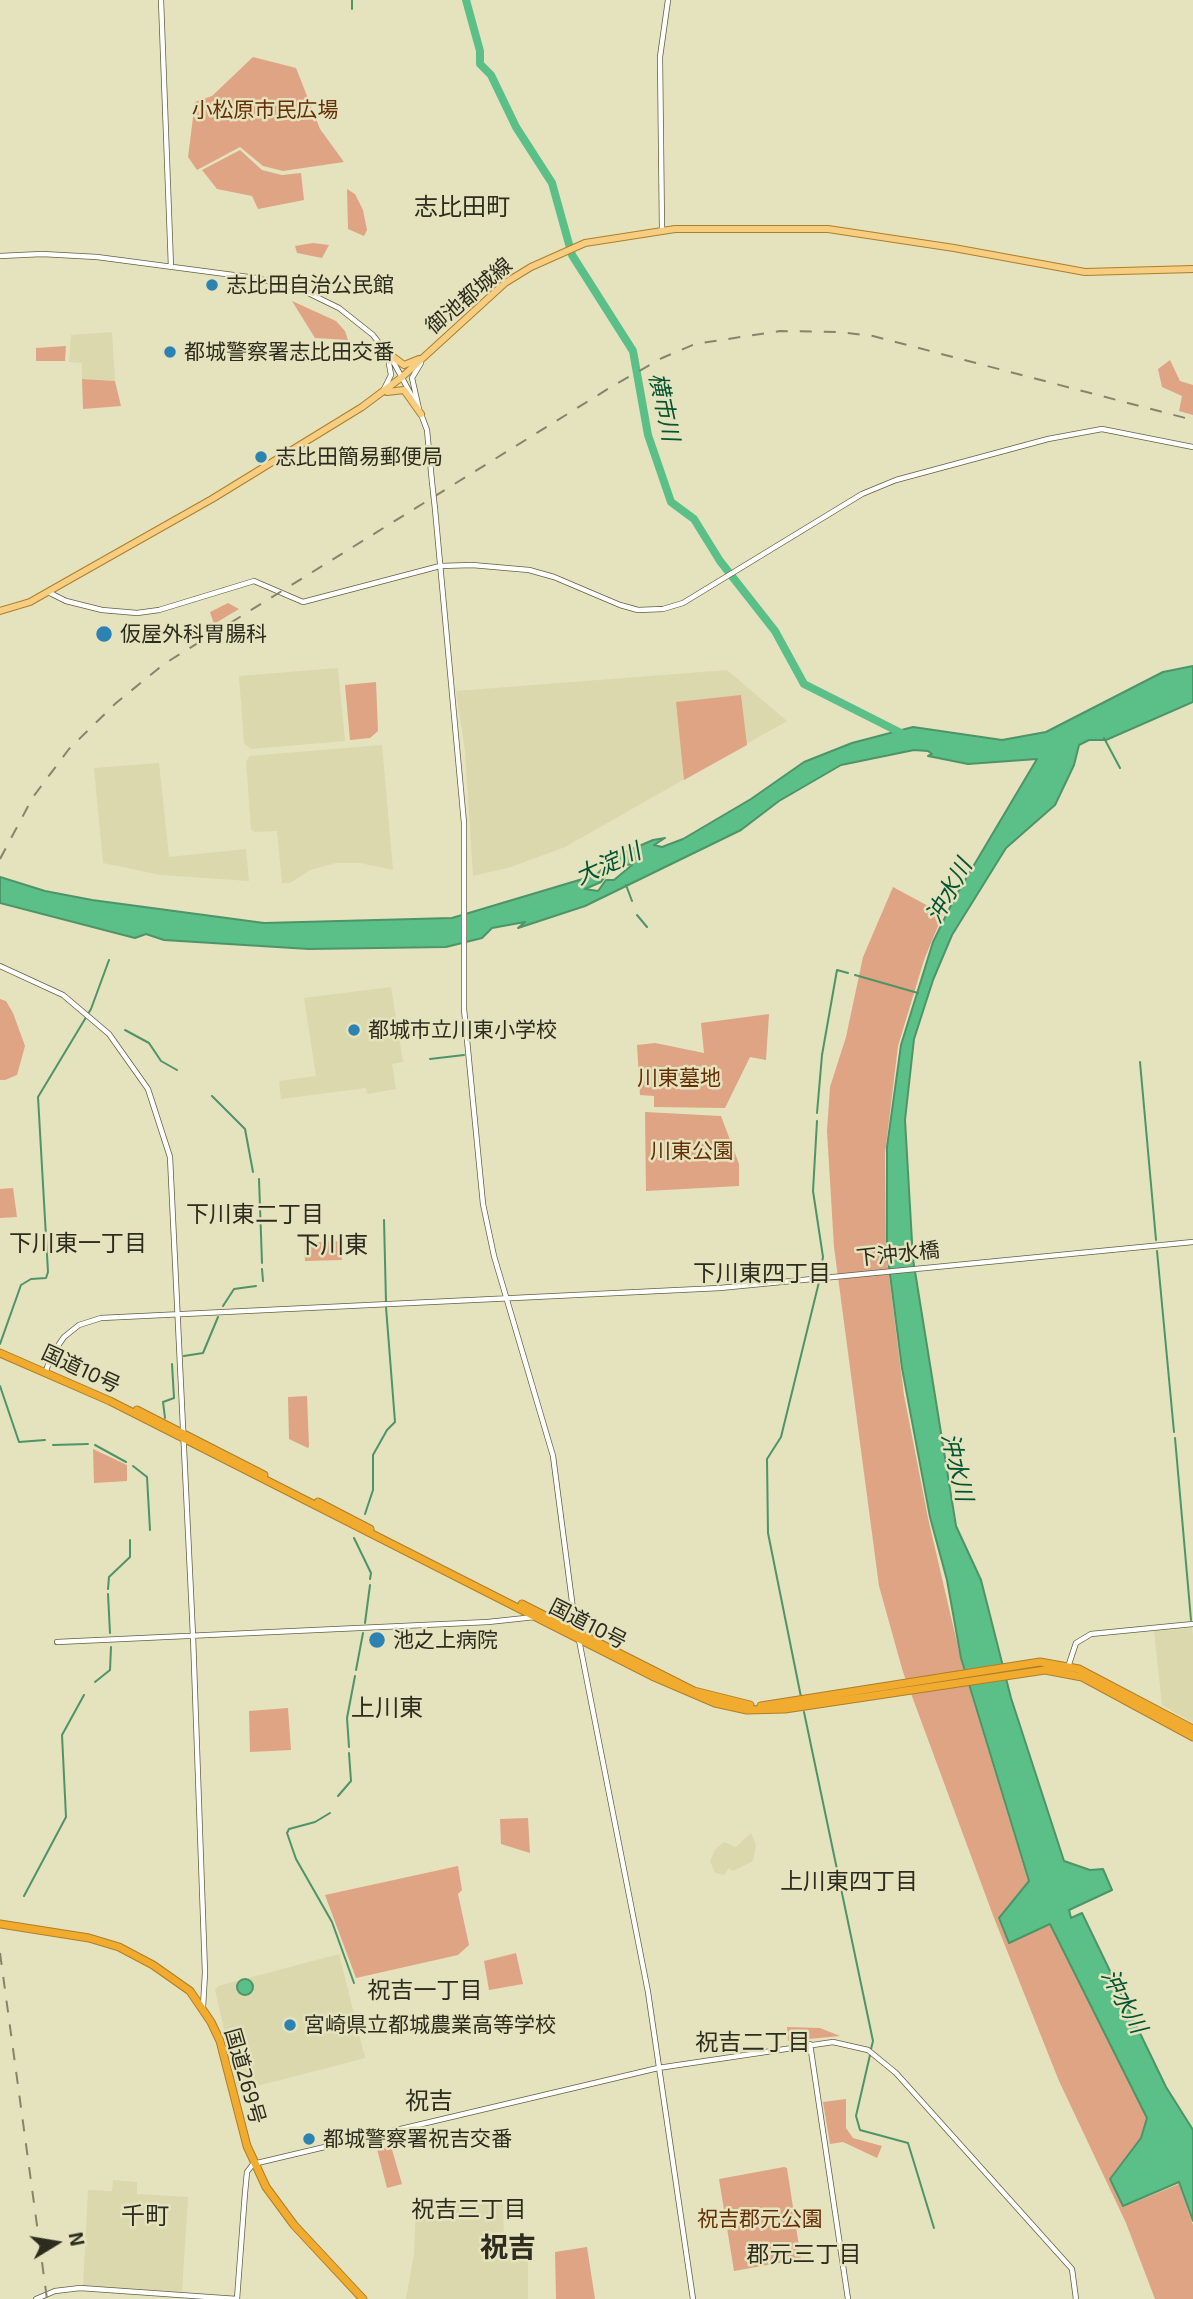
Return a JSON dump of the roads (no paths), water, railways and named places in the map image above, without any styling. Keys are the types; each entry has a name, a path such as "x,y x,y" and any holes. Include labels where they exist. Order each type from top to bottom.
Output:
{"highway":[{"name":"国道10号","path":"2,1351 47,1369 577,1634 700,1699 741,1709 785,1709 1040,1662 1094,1676 1193,1729"},
{"name":"国道10号","path":"909,1686 1067,1669 1193,1737"},
{"name":"国道269号","path":"4,1925 89,1938 119,1947 168,1975 190,1992 220,2041 253,2164 278,2206 363,2299"}],"main road":[{"name":"御池都城線","path":"0,611 48,592 223,492 380,395 493,292 549,258 574,247 610,237 662,230 843,230 1085,272 1193,269"},
{"path":"385,351 404,365 428,354"},
{"path":"380,395 396,389 404,390 421,414"}],"street":[{"path":"161,0 171,267"},
{"path":"662,230 660,57 668,0"},
{"path":"0,256 70,255 256,278 300,289 349,315 385,351 421,414"},
{"path":"380,395 391,375 385,351"},
{"path":"428,354 412,378 427,430 464,822 463,969 483,1204 553,1456 577,1634 648,1992 693,2299"},
{"path":"48,592 66,601 102,610 137,613 159,610 254,581 303,603 440,566 472,565 528,570 554,577 638,610 663,609 686,601 882,484 1048,439 1092,430 1115,429 1193,447"},
{"path":"0,966 54,990 90,1016 108,1034 148,1089 162,1124 170,1157 193,1636 205,1973 202,2008"},
{"name":"下沖水橋","path":"47,1369 56,1347 79,1325 101,1318 720,1288 1193,1242"},
{"path":"57,1642 488,1622 537,1614"},
{"path":"1067,1669 1076,1643 1091,1634 1193,1624"},
{"path":"36,2299 55,2291 80,2288 237,2299 246,2183 253,2164 658,2068 810,2044 843,2042 868,2050 896,2073 1072,2269 1076,2299"},
{"path":"810,2044 848,2299"}],"water":[{"path":"1193,666 1193,702 1106,740 1089,740 1079,745 1074,765 1055,805 1006,848 952,935 933,980 914,1039 905,1120 913,1259 956,1526 981,1580 1011,1698 1064,1861 1090,1870 1103,1869 1112,1890 1069,1910 1071,1918 1082,1913 1166,2087 1193,2130 1193,2221 1179,2182 1123,2206 1110,2179 1141,2138 1147,2118 1050,1924 1009,1943 999,1918 1029,1881 961,1658 947,1580 930,1517 902,1368 887,1251 887,1147 901,1045 933,942 955,897 1037,759 968,764 928,756 932,754 928,751 914,750 841,765 779,801 741,830 585,906 518,928 525,922 492,928 482,938 446,947 309,949 164,940 146,934 135,938 0,903 0,877 45,891 92,900 264,923 452,918 596,875 616,856 653,840 665,838 654,845 662,847 683,839 751,799 804,762 852,743 913,727 1002,740 1046,732 1163,672","holes":["622,864 632,865 614,880 606,880 598,891 585,889 601,882 611,869"]},
{"path":"245,1979 251,1981 251,1993 245,1995 239,1993 237,1987 239,1981"}],"waterway":[{"path":"352,0 352,9"},
{"name":"横市川","path":"466,0 480,51 480,64 491,75 516,127 552,183 572,255 633,351 648,435 671,502 694,519 720,561 775,631 804,684 907,736"},
{"path":"1104,738 1120,768"},
{"path":"626,885 632,901"},
{"path":"637,915 647,927"},
{"path":"0,1344 21,1285 31,1279 46,1278 48,1272 38,1097 91,1009 109,960"},
{"path":"817,1113 822,1055 837,970 848,973"},
{"path":"855,975 918,993"},
{"path":"125,1030 149,1043 161,1061 177,1070"},
{"path":"430,1059 464,1055"},
{"path":"1140,1062 1156,1240"},
{"path":"212,1096 245,1129 253,1172"},
{"path":"817,1121 813,1191 823,1257 820,1274"},
{"path":"259,1179 262,1263"},
{"path":"384,1220 386,1302"},
{"path":"1157,1251 1174,1432"},
{"path":"262,1269 263,1281"},
{"path":"801,1697 768,1533 767,1459 781,1437 819,1282"},
{"path":"223,1306 234,1289 256,1286"},
{"path":"365,1514 373,1490 373,1455 387,1430 395,1422 386,1307"},
{"path":"184,1356 203,1353 218,1317"},
{"path":"165,1418 163,1402 174,1398 172,1364"},
{"path":"0,1386 19,1442 45,1440"},
{"path":"1175,1438 1191,1620"},
{"path":"53,1445 88,1444"},
{"path":"95,1445 126,1462"},
{"path":"133,1466 147,1477 150,1530"},
{"path":"354,1538 371,1573 370,1579"},
{"path":"108,1589 109,1577 130,1557 130,1540"},
{"path":"365,1623 370,1585"},
{"path":"108,1594 110,1633"},
{"path":"356,1670 363,1633"},
{"path":"95,1682 110,1670 111,1647"},
{"path":"349,1747 347,1718 355,1676"},
{"path":"24,1896 66,1817 62,1735 84,1695"},
{"path":"804,1712 873,2041 871,2049"},
{"path":"338,1796 351,1781 349,1753"},
{"path":"330,1813 315,1822 289,1829 287,1833 296,1859 332,1922 354,1983"},
{"path":"870,2055 856,2116 860,2130 908,2143 934,2228"}],"railway":[{"path":"0,859 33,797 69,749 116,703 164,664 611,387 662,358 695,344 780,331 838,332 873,336 1193,420"},
{"path":"0,1953 47,2299"}],"place":[{"name":"志比田自治公民館","path":"212,285"},
{"name":"都城警察署志比田交番","path":"170,352"},
{"name":"志比田簡易郵便局","path":"261,457"},
{"name":"仮屋外科胃腸科","path":"104,634"},
{"name":"都城市立川東小学校","path":"354,1030"},
{"name":"池之上病院","path":"377,1640"},
{"name":"宮崎県立都城農業高等学校","path":"290,2025"},
{"name":"都城警察署祝吉交番","path":"309,2139"}],"district":[{"name":"志比田町","path":"462,207"},
{"name":"下川東二丁目","path":"255,1214"},
{"name":"下川東一丁目","path":"78,1243"},
{"name":"下川東","path":"332,1245"},
{"name":"下川東四丁目","path":"762,1273"},
{"name":"上川東","path":"387,1708"},
{"name":"上川東四丁目","path":"849,1881"},
{"name":"祝吉一丁目","path":"425,1990"},
{"name":"祝吉二丁目","path":"753,2042"},
{"name":"祝吉","path":"429,2101"},
{"name":"祝吉三丁目","path":"469,2209"},
{"name":"千町","path":"145,2216"},
{"name":"祝吉","path":"508,2248"},
{"name":"郡元三丁目","path":"804,2254"}],"park label":[{"name":"小松原市民広場","path":"265,110"},
{"name":"川東墓地","path":"679,1078"},
{"name":"川東公園","path":"692,1151"},
{"name":"祝吉郡元公園","path":"760,2219"}],"water label":[{"name":"大淀川","path":"608,864"},
{"name":"沖水川","path":"949,891"},
{"name":"沖水川","path":"957,1467"},
{"name":"沖水川","path":"1124,2001"}]}
